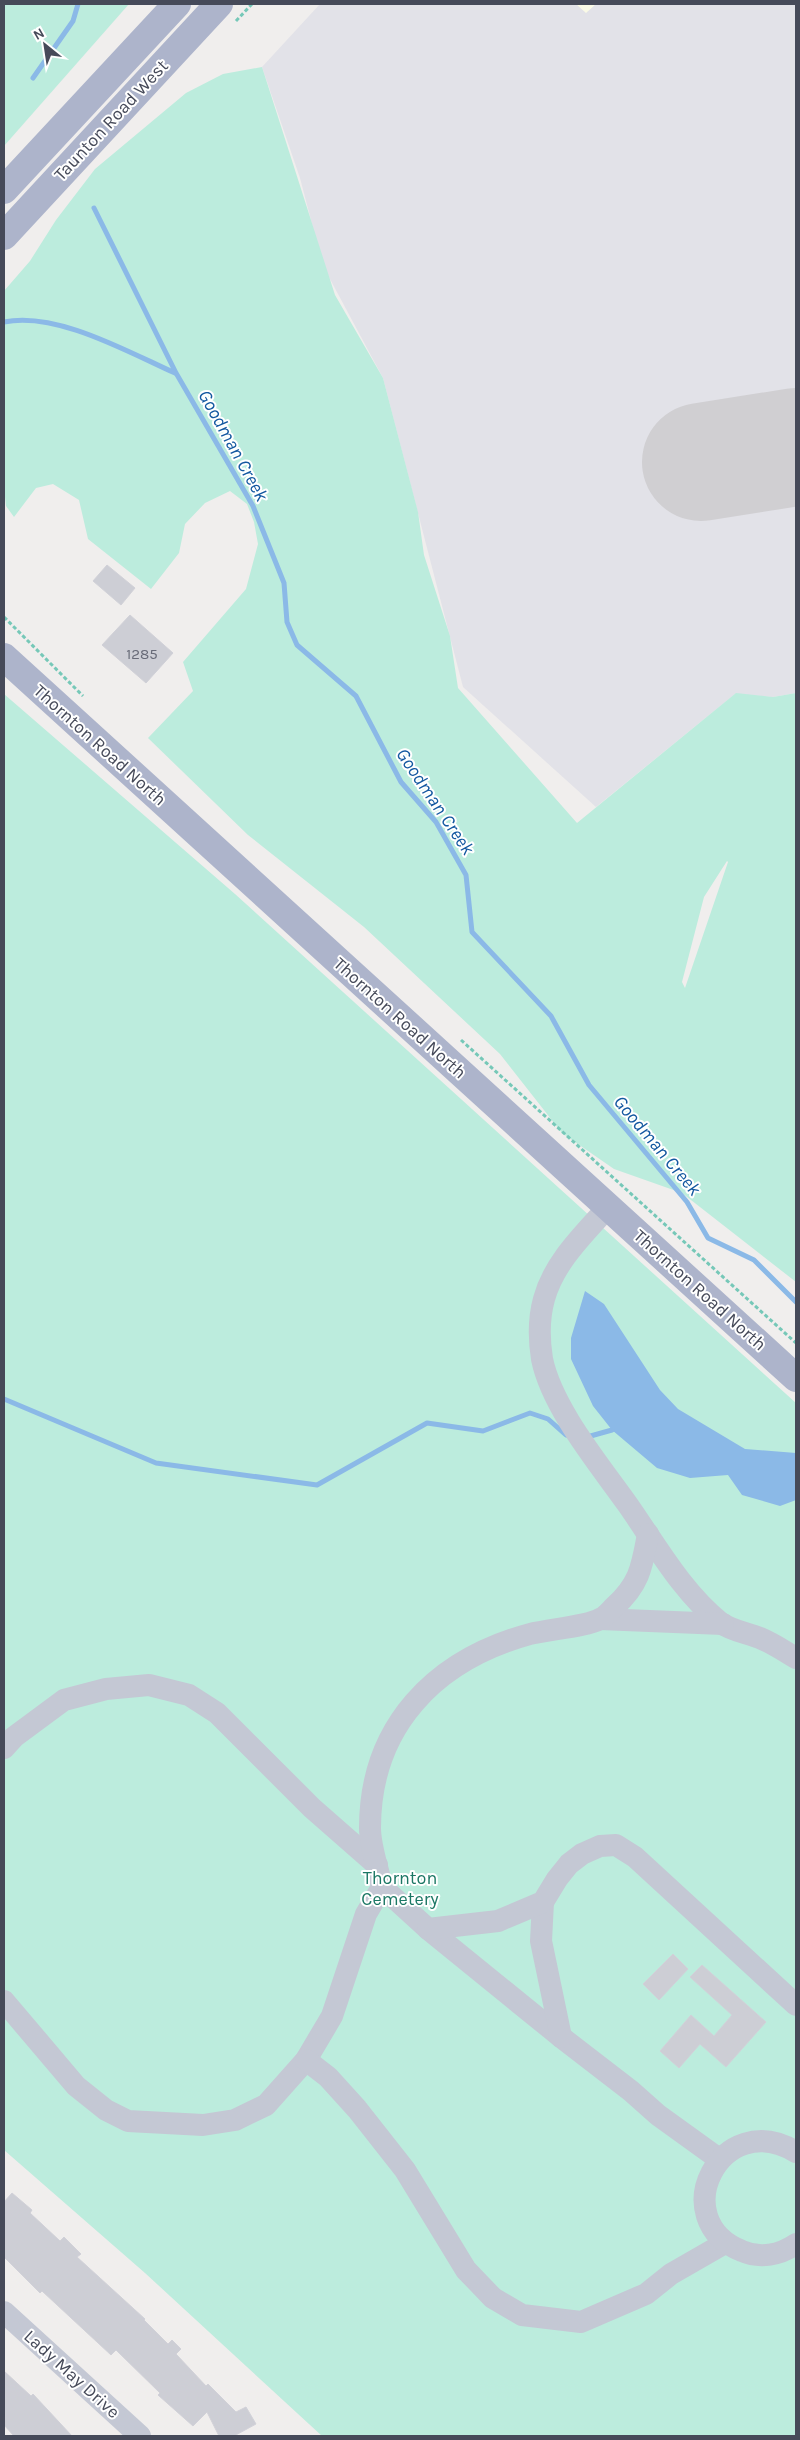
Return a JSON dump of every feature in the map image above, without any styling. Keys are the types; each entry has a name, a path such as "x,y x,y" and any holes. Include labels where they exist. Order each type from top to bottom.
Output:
{"main road":[{"name":"Taunton Road West","path":"4,190 177,4"},
{"name":"Taunton Road West","path":"4,236 219,4"},
{"name":"Thornton Road North","path":"4,657 796,1378"}],"street":[{"path":"608,1207 572,1246 556,1270 544,1299 540,1330 542,1359 554,1390 575,1428 678,1577 723,1624"},
{"path":"600,1620 626,1596 635,1583 641,1571 648,1534"},
{"path":"719,2159 658,2115 631,2090 560,2037 428,1930 382,1887 370,1829 374,1780 391,1737 419,1696 438,1677 460,1662 529,1634 600,1620 723,1624 761,1638 796,1658"},
{"path":"4,1748 14,1737 64,1700 106,1689 148,1685 189,1696 217,1713 312,1808 377,1865"},
{"path":"560,2037 541,1941 543,1902 556,1879 582,1854 600,1846 616,1846 635,1857 796,2006"},
{"path":"4,2001 76,2086 106,2110 128,2121 203,2125 235,2120 266,2104 306,2060 332,2016 366,1914 382,1887"},
{"path":"428,1930 498,1921 543,1902"},
{"path":"306,2060 328,2077 358,2110 410,2177 466,2270 493,2298 522,2316 581,2322 646,2294 671,2274 725,2243"},
{"path":"796,2152 778,2143 751,2141 737,2146 719,2159 710,2172 704,2191 709,2222 725,2243 750,2255 764,2256 784,2251 796,2244"},
{"name":"Lady May Drive","path":"4,2312 140,2436"}],"shaded area":[{"path":"320,4 576,4 586,13 596,4 796,4 796,693 773,697 735,694 596,807 463,687 383,378 323,266 300,178 262,67"},
{"path":"566,4 608,4 587,23"}],"green space":[{"path":"4,4 129,4 4,146"},
{"path":"262,67 335,295 383,378 418,512 424,555 450,636 458,688 577,823 736,693 773,697 796,693 796,1282 682,1193 614,1169 562,1133 500,1054 364,927 248,835 148,738 193,691 183,662 246,589 258,544 254,522 247,504 230,491 205,503 185,524 179,553 151,589 88,539 79,500 53,484 36,488 14,517 6,506 4,488 4,291 30,261 56,220 95,169 186,93 223,74","holes":["728,862 685,988 682,982 704,897"]},
{"name":"Thornton Cemetery","path":"4,694 235,894 796,1403 796,2436 322,2436 145,2273 4,2150"}],"water":[{"path":"585,1291 604,1304 660,1390 678,1409 745,1449 796,1453 796,1500 780,1506 742,1495 728,1475 690,1478 657,1468 612,1430 593,1406 571,1359 571,1338"}],"building":[{"path":"107,565 135,588 121,605 93,581"},
{"path":"130,615 173,653 146,683 102,645"},
{"path":"673,1954 688,1969 659,2000 643,1984"},
{"path":"702,1965 766,2022 726,2067 700,2044 679,2068 660,2051 691,2015 714,2036 732,2015 690,1977"},
{"path":"12,2193 32,2210 30,2213 60,2241 64,2237 81,2254 77,2257 145,2319 168,2344 172,2340 181,2349 176,2354 206,2386 208,2384 236,2412 246,2407 256,2424 234,2436 219,2436 207,2412 193,2426 158,2395 160,2393 116,2350 111,2355 42,2291 40,2293 4,2257 4,2202"},
{"path":"4,2371 31,2396 33,2394 72,2436 14,2436 4,2425"}],"waterway":[{"name":"Goodman Creek","path":"33,78 73,21 78,4"},
{"name":"Goodman Creek","path":"94,208 176,373 253,506 284,583 287,622 297,645 356,696 401,782 436,822 466,875 472,932 551,1016 589,1085 687,1202 708,1238 754,1260 796,1302"},
{"path":"4,322 24,320 46,322 69,328 114,345 175,373"},
{"path":"4,1399 156,1463 317,1485 427,1423 483,1431 530,1413 548,1419 566,1435"},
{"path":"587,1437 612,1430"}],"runway":[{"path":"701,462 796,447"}]}
